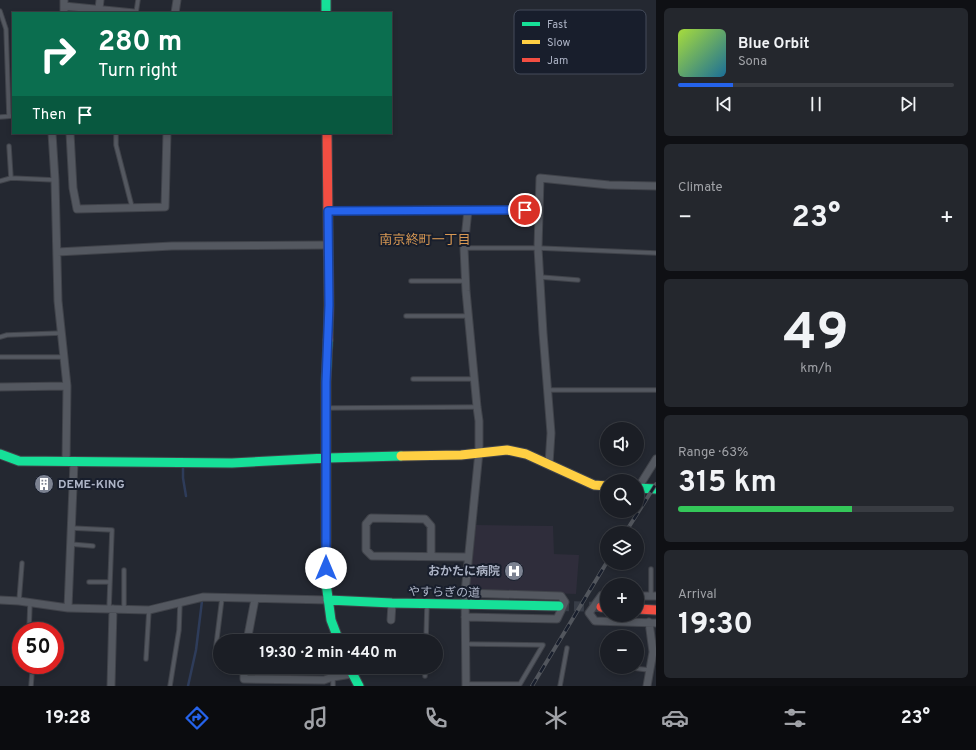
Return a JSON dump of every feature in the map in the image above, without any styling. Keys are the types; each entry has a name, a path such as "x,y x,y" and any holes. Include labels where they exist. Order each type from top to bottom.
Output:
{"street":[{"path":"100,0 104,11"},
{"path":"175,12 177,0"},
{"path":"326,0 326,12"},
{"path":"64,6 120,12"},
{"path":"52,134 55,180 58,302 67,386 70,462 71,528 68,608"},
{"path":"70,134 73,188 77,209 165,208 167,134"},
{"path":"327,134 329,305 326,583 331,620 336,634"},
{"path":"549,464 552,432 547,390 538,248 540,178 609,185 656,186"},
{"path":"328,211 468,210 464,248 465,281 479,421 479,452 465,593 466,685"},
{"path":"57,252 172,246 328,245"},
{"path":"0,387 67,386"},
{"path":"0,454 19,461 232,463 327,458 461,455 507,450 526,454 594,485 600,485"},
{"path":"644,478 656,459"},
{"path":"644,488 656,489"},
{"path":"431,556 431,526 425,518 371,518 366,524 366,550 372,556 468,557"},
{"path":"465,593 561,596 565,602 556,618 465,617"},
{"path":"0,600 30,602 68,608 149,610 203,597 328,600"},
{"path":"600,598 588,613 595,621 600,621"},
{"path":"248,634 254,599"},
{"name":"やすらぎの道","path":"328,600 427,604 559,606"},
{"path":"391,620 392,603"},
{"path":"111,609 111,686"},
{"path":"644,609 656,610"},
{"path":"624,622 652,623 655,652 647,686"},
{"path":"244,683 295,683 324,680 342,674"},
{"path":"353,674 359,686"}],"lane":[{"path":"135,12 138,0"},
{"path":"0,11 6,30 11,116 0,117"},
{"path":"116,134 116,145 132,208"},
{"path":"9,146 11,178"},
{"path":"0,181 11,178 55,180"},
{"path":"468,210 539,210"},
{"path":"464,248 538,248 656,253"},
{"path":"540,277 578,280"},
{"path":"411,281 465,281"},
{"path":"406,316 468,316"},
{"path":"0,337 7,335 62,333"},
{"path":"0,357 64,357"},
{"path":"413,379 474,378"},
{"path":"547,390 656,390"},
{"path":"327,408 477,407"},
{"path":"71,528 112,530 110,582 111,609"},
{"path":"70,544 93,546"},
{"path":"19,601 22,563"},
{"path":"651,569 654,596"},
{"path":"124,570 124,610"},
{"path":"89,582 110,582"},
{"path":"218,634 222,598"},
{"path":"30,602 30,622"},
{"path":"170,686 180,630 180,603"},
{"path":"426,634 427,604"},
{"path":"146,659 149,610"},
{"path":"466,644 542,645 520,684 466,685"},
{"path":"560,686 567,648"},
{"path":"644,669 651,670"},
{"path":"31,686 32,674"},
{"path":"333,677 333,686"}],"shaded area":[{"path":"476,525 553,526 554,554 579,555 576,594 469,590"}],"waterway":[{"path":"183,465 183,478 186,496"},
{"path":"188,686 196,650 202,601"}],"tunnel":[{"path":"559,606 600,607"}],"railway":[{"path":"629,526 656,484"},
{"path":"532,686 602,570"}],"traffic: fast":[{"path":"326,0 326,12"},
{"path":"328,340 326,382 326,583 331,620 336,634"},
{"path":"0,454 19,461 232,463 401,456"},
{"path":"644,488 656,489"},
{"path":"328,600 392,603 559,606"},
{"path":"353,674 359,686"}],"traffic: slow":[{"path":"401,456 461,455 507,450 526,454 594,485 600,485"}],"traffic: jam":[{"path":"327,134 328,340"},
{"path":"644,609 656,610"}],"place":[{"name":"DEME-KING","path":"44,484"},
{"name":"おかたに病院","path":"514,571"}],"district":[{"name":"南京終町一丁目","path":"425,239"}],"route":[{"path":"326,568 326,382 329,305 328,211 525,210"}]}
